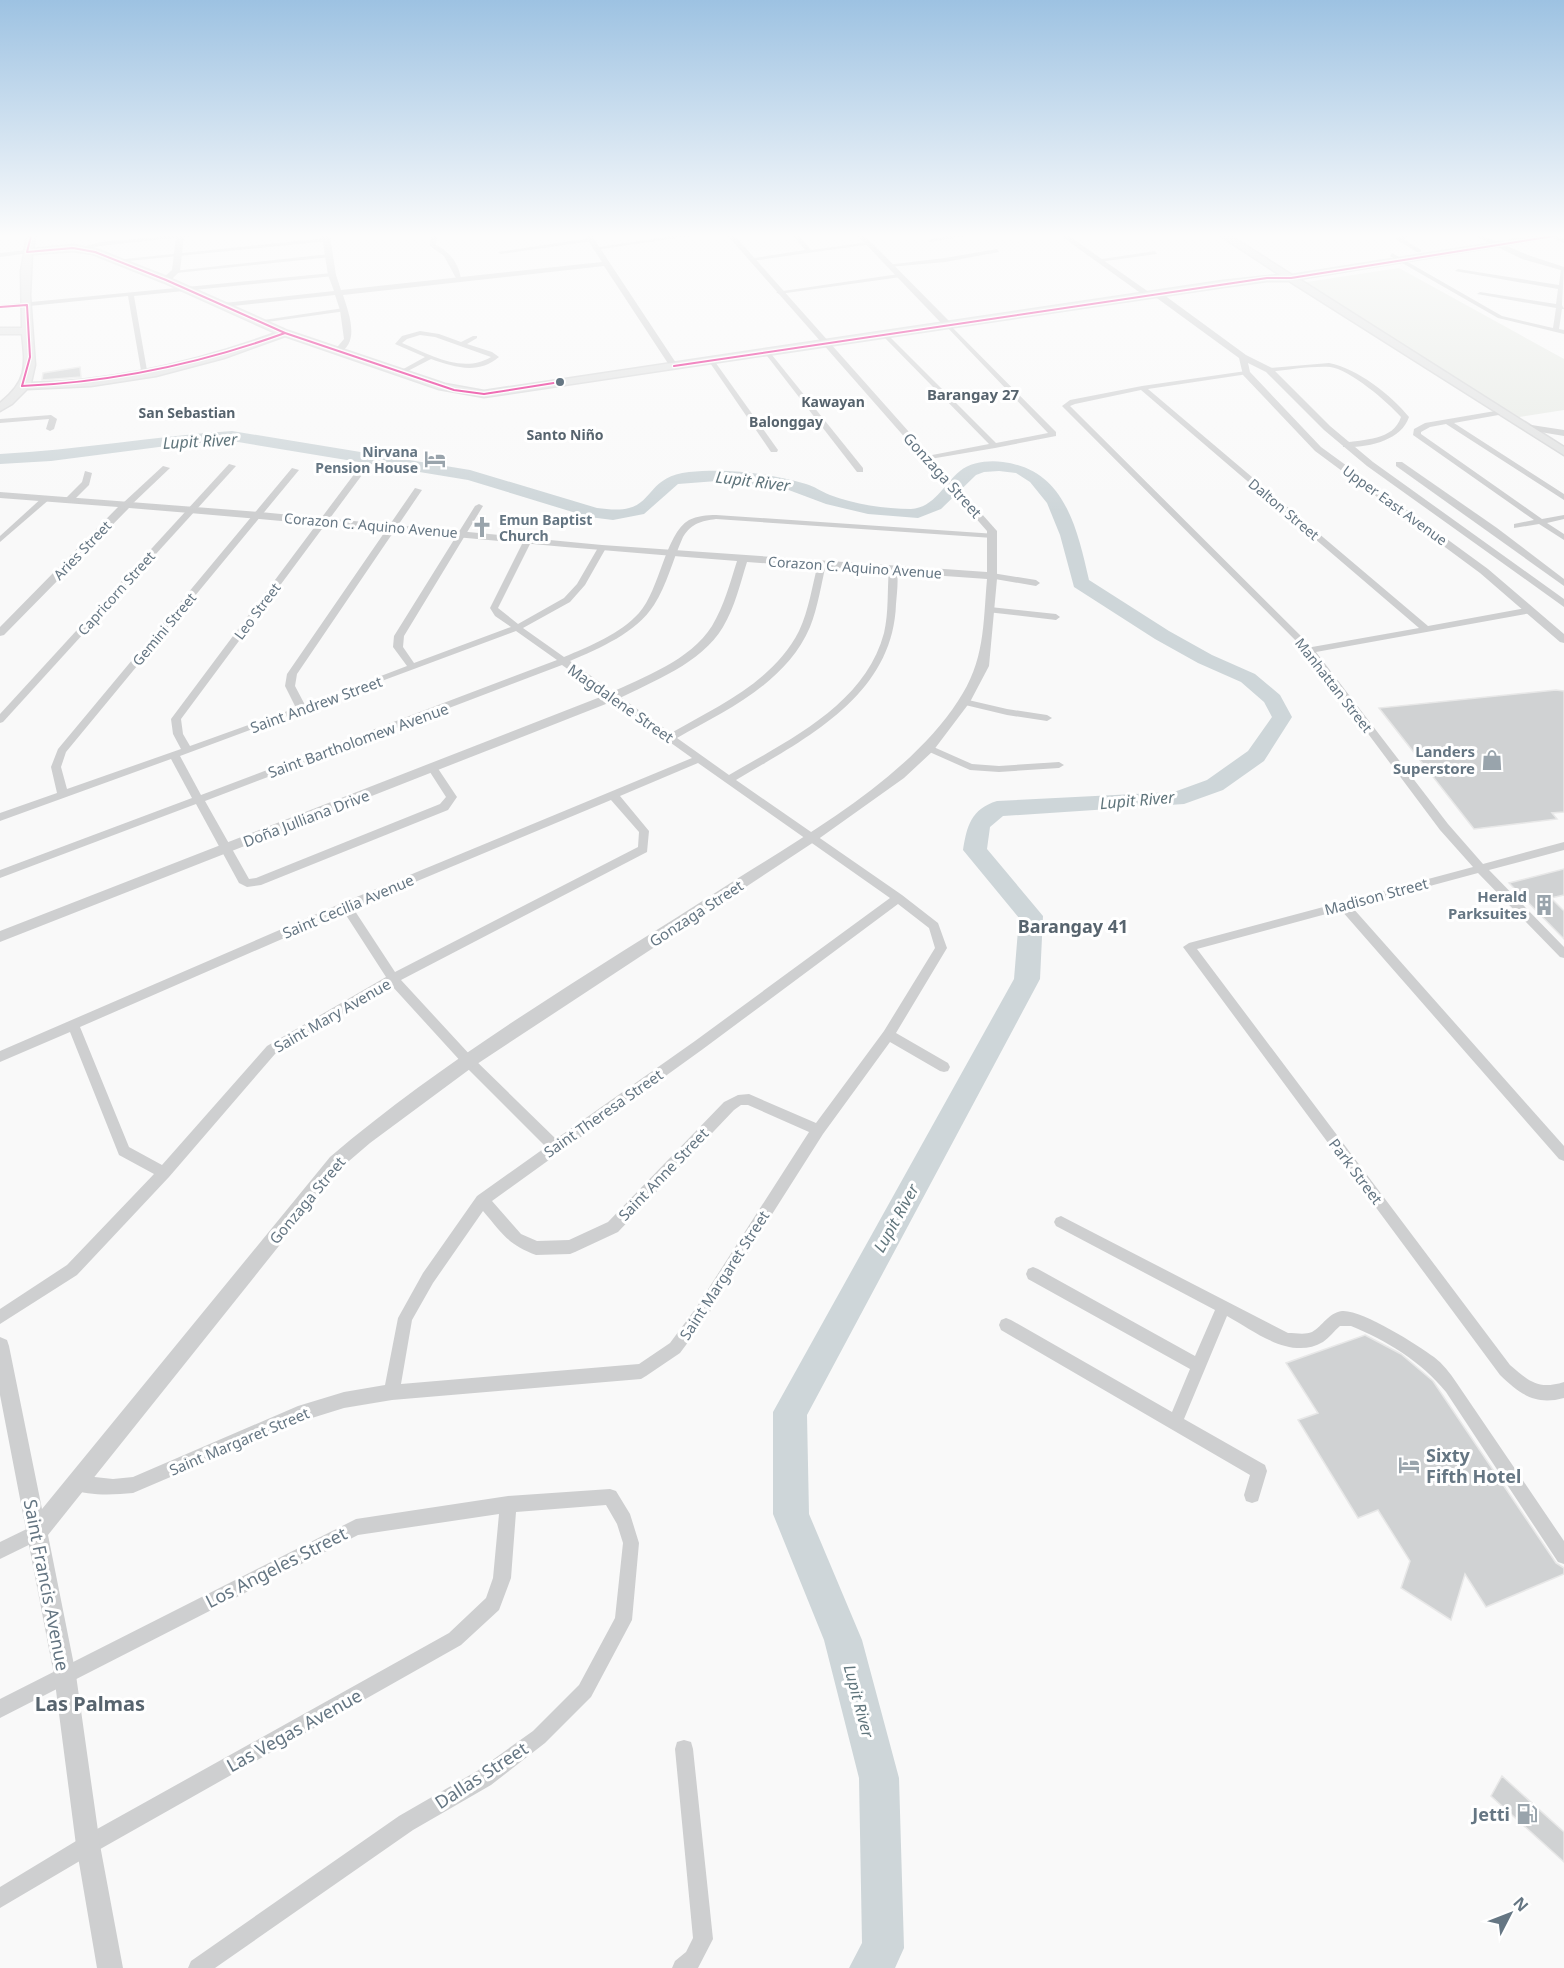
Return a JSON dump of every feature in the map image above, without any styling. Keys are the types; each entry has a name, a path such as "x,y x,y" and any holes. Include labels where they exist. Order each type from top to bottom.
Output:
{"main road":[{"path":"0,408 28,378 30,366 27,328"},
{"path":"275,328 338,352 453,390 484,394 923,328"},
{"path":"1369,328 1564,452"},
{"path":"0,331 27,331"},
{"path":"22,386 79,385 145,376 199,363 285,333"}],"street":[{"path":"137,328 145,376"},
{"path":"338,352 348,339 346,328"},
{"path":"649,328 674,366"},
{"name":"Gonzaga Street","path":"37,1532 336,1162 364,1138 468,1061 812,837 899,775 929,748 964,702 983,666 986,651 993,536 985,521 969,506 811,328"},
{"path":"927,458 1053,434 951,328"},
{"name":"Upper East Avenue","path":"1201,328 1243,357 1269,370 1346,445 1564,604"},
{"path":"1547,328 1564,332"},
{"path":"423,332 490,353 496,357 482,366 469,369 430,357 398,344 403,339 423,332"},
{"path":"884,334 995,446"},
{"path":"461,344 475,337"},
{"path":"766,351 860,470"},
{"path":"400,373 430,357"},
{"path":"1243,357 1246,373"},
{"path":"711,360 774,450"},
{"path":"1142,388 1269,370 1329,365 1344,368 1392,402 1405,417 1401,428 1387,436 1346,445 1318,448"},
{"name":"Upper East Avenue","path":"1246,373 1318,448 1430,530 1531,610 1564,640"},
{"name":"Manhattan Street","path":"1142,388 1067,405 1067,409 1310,650 1421,799 1480,868 1564,954"},
{"name":"Dalton Street","path":"1142,388 1426,629"},
{"path":"1501,412 1422,427 1417,431 1417,435 1564,538"},
{"path":"0,421 51,417 53,419 50,429"},
{"path":"1447,422 1564,498"},
{"path":"1525,427 1564,433"},
{"path":"1553,431 1564,429"},
{"path":"1399,464 1494,530 1564,583"},
{"name":"Capricorn Street","path":"0,720 232,466"},
{"name":"Aries Street","path":"0,633 126,505 166,468"},
{"name":"Gemini Street","path":"63,794 55,772 55,762 62,751 295,470"},
{"path":"68,501 86,483 88,473"},
{"name":"Leo Street","path":"187,750 178,734 176,718 358,475"},
{"path":"302,709 291,686 292,674 418,490"},
{"name":"Corazon C. Aquino Avenue","path":"0,495 462,533 527,542 992,576"},
{"path":"0,540 47,498"},
{"path":"413,668 398,647 399,636 479,506"},
{"name":"Saint Bartholomew Avenue","path":"0,874 562,662 604,640 644,614 652,603 680,534 690,522 716,517 993,536"},
{"path":"1517,526 1564,517"},
{"name":"Magdalene Street","path":"527,542 494,608 503,619 728,780 812,837"},
{"name":"Saint Andrew Street","path":"0,817 302,709 517,628 567,600 581,585 602,548"},
{"name":"Doña Julliana Drive","path":"0,937 612,698 684,657 706,641 716,628 726,607 742,559"},
{"path":"670,738 755,688 787,660 804,629 822,564"},
{"path":"728,780 818,725 847,702 869,674 886,642 893,569"},
{"path":"992,576 1036,583"},
{"path":"990,610 1056,617"},
{"path":"1310,650 1531,610"},
{"path":"964,702 1006,712 1047,718"},
{"path":"929,748 970,767 999,770 1059,765"},
{"path":"174,755 243,880 248,883 257,882 444,807 452,797 433,769"},
{"name":"Saint Cecilia Avenue","path":"0,1057 74,1027 346,906 699,759"},
{"name":"Saint Mary Avenue","path":"0,1317 72,1270 164,1173 271,1050 393,979 643,849 644,831 614,796"},
{"name":"Saint Margaret Street","path":"76,1483 113,1487 133,1485 298,1414 344,1400 392,1392 641,1371 675,1348 695,1322 818,1130 888,1035 941,948 934,926 812,837"},
{"name":"Madison Street","path":"1189,947 1564,846"},
{"name":"Saint Theresa Street","path":"392,1392 405,1318 428,1278 482,1200 699,1045 898,898"},
{"path":"1343,905 1564,1155"},
{"path":"346,906 393,979 468,1061 555,1147"},
{"name":"Park Street","path":"1189,947 1505,1370 1529,1391 1551,1395 1564,1390"},
{"path":"74,1027 124,1151 164,1173"},
{"path":"888,1035 944,1067"},
{"name":"Saint Anne Street","path":"482,1200 516,1239 536,1248 570,1247 613,1227 729,1106 738,1100 749,1099 818,1130"},
{"path":"1061,1222 1274,1335 1302,1343 1314,1340 1332,1323 1343,1318 1359,1321 1430,1363 1451,1387 1564,1556"},
{"path":"1033,1274 1199,1366"},
{"path":"1175,1423 1223,1308"},
{"path":"1006,1325 1259,1471 1252,1495"},
{"name":"Saint Francis Avenue","path":"0,1346 65,1675 87,1845 110,1968"},
{"name":"Los Angeles Street","path":"0,1709 356,1527 508,1504 610,1497"},
{"name":"Dallas Street","path":"198,1968 406,1823 484,1778 539,1737 585,1691 623,1620 631,1543 624,1520 610,1497"},
{"name":"Las Vegas Avenue","path":"0,1898 87,1845 455,1639 493,1604 502,1578 508,1504"},
{"path":"0,1551 37,1532"},
{"path":"682,1968 693,1959 703,1939 684,1749"}],"shaded area":[{"path":"1373,328 1508,328 1564,359 1564,410 1519,417"}],"building":[{"path":"80,367 81,377 42,380 43,373"},
{"name":"Landers Superstore","path":"1564,691 1564,812 1552,813 1557,819 1474,829 1379,708"},
{"name":"Herald Parksuites","path":"1564,869 1564,895 1551,898 1564,911 1564,939 1509,883"},
{"name":"Sixty Fifth Hotel","path":"1365,1335 1401,1354 1433,1381 1556,1563 1564,1568 1564,1574 1486,1607 1465,1574 1451,1620 1401,1588 1410,1561 1378,1510 1358,1518 1298,1420 1318,1413 1286,1363"},
{"name":"Jetti","path":"1502,1776 1564,1832 1564,1862 1491,1796"}],"waterway":[{"name":"Lupit River","path":"0,459 51,456 182,439 232,436 470,475 595,513 613,515 638,511 672,481 680,478 717,476 772,481 802,488 843,504 913,514 924,511 941,501 970,471 994,466 1018,469 1036,478 1056,503 1069,535 1080,583 1162,635 1205,659 1248,678 1273,699 1282,717 1256,756 1215,785 1176,799 997,809 979,824 975,850 1031,916 1027,979 790,1412 791,1514 843,1640 879,1778 883,1948 871,1968"}],"transit line":[{"path":"22,386 30,357 28,328"},
{"path":"273,328 454,390 484,394 560,382"},
{"path":"674,366 931,328"},
{"path":"22,386 90,382 156,371 220,355 285,333"}],"place":[{"name":"Nirvana Pension House","path":"435,459"},
{"name":"Emun Baptist Church","path":"482,527"},
{"name":"Landers Superstore","path":"1492,760"},
{"name":"Herald Parksuites","path":"1544,905"},
{"name":"Sixty Fifth Hotel","path":"1409,1465"},
{"name":"Jetti","path":"1527,1814"}],"district":[{"name":"Barangay 27","path":"973,394"},
{"name":"Kawayan","path":"833,401"},
{"name":"San Sebastian","path":"187,412"},
{"name":"Balonggay","path":"786,421"},
{"name":"Santo Niño","path":"565,434"},
{"name":"Barangay 41","path":"1073,926"},
{"name":"Las Palmas","path":"90,1703"}]}
